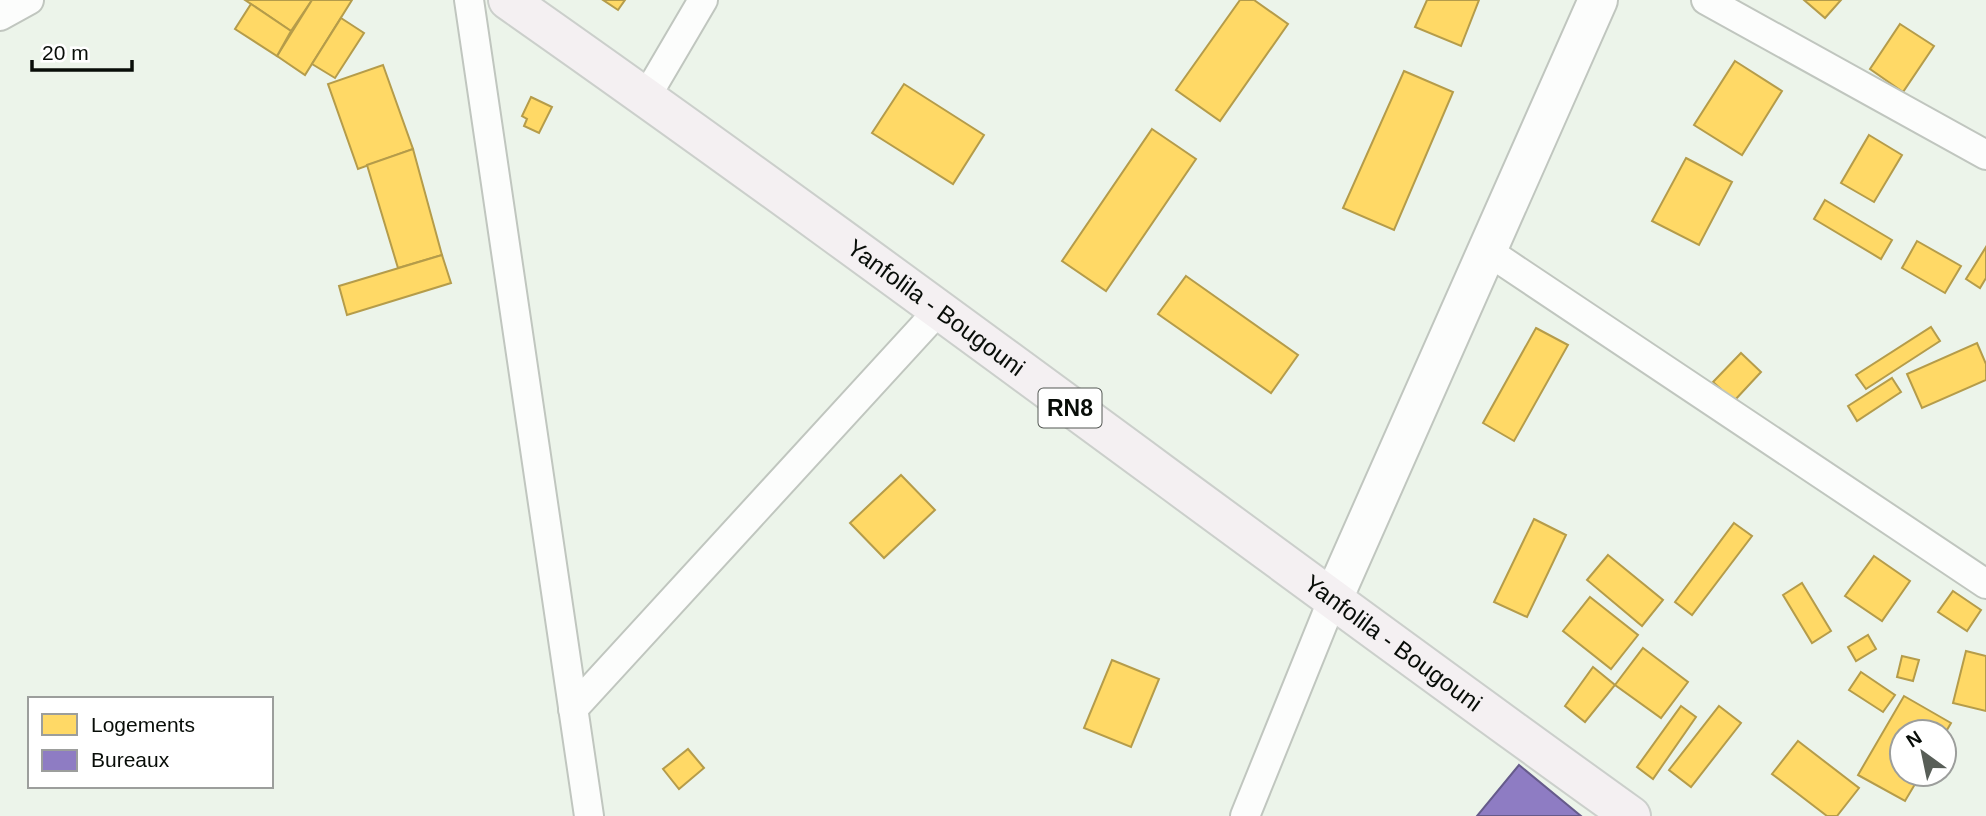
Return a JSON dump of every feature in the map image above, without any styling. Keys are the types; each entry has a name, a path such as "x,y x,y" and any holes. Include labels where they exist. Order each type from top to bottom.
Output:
{"main road":[{"name":"Yanfolila - Bougouni","path":"508,0 646,97 1332,601 1631,816"}],"street":[{"path":"0,16 29,0"},
{"path":"469,0 589,816"},
{"path":"646,97 702,0"},
{"path":"1245,816 1332,601 1598,0"},
{"path":"1706,0 1986,155"},
{"path":"1486,250 1986,584"},
{"path":"573,709 938,311"}],"building: Logements":[{"path":"245,0 312,0 291,31"},
{"path":"312,0 352,0 305,75 277,56"},
{"path":"603,0 625,0 618,10"},
{"path":"1240,0 1254,0 1288,24 1220,121 1176,90"},
{"path":"1427,0 1479,0 1461,46 1415,27"},
{"path":"1804,0 1841,0 1825,18"},
{"path":"251,4 291,31 277,56 235,29"},
{"path":"341,18 364,33 335,78 312,64"},
{"path":"1900,24 1934,46 1903,92 1870,69"},
{"path":"1735,61 1782,91 1742,155 1694,125"},
{"path":"383,65 413,149 358,169 328,84"},
{"path":"1404,71 1453,92 1394,230 1343,208"},
{"path":"904,84 984,135 953,184 872,133"},
{"path":"531,97 552,107 539,133 524,126 527,119 522,116"},
{"path":"1152,129 1196,159 1106,291 1062,261"},
{"path":"1869,135 1902,155 1874,202 1841,183"},
{"path":"413,149 442,255 398,268 367,165"},
{"path":"1686,158 1732,182 1699,245 1652,221"},
{"path":"1825,200 1892,240 1881,259 1814,219"},
{"path":"1917,241 1961,266 1945,293 1902,268"},
{"path":"1986,247 1986,278 1980,288 1966,279"},
{"path":"442,255 451,283 347,315 339,286"},
{"path":"1186,276 1298,355 1271,393 1158,314"},
{"path":"1931,327 1940,341 1866,389 1856,375"},
{"path":"1536,328 1568,345 1514,441 1483,423"},
{"path":"1977,343 1986,364 1986,380 1922,408 1907,374"},
{"path":"1741,353 1761,372 1734,401 1713,382"},
{"path":"1892,378 1901,392 1857,421 1848,406"},
{"path":"901,475 935,510 884,558 850,523"},
{"path":"1534,519 1566,535 1527,617 1494,602"},
{"path":"1734,523 1752,536 1692,615 1675,602"},
{"path":"1608,555 1663,600 1642,626 1587,580"},
{"path":"1874,556 1910,581 1882,621 1845,596"},
{"path":"1802,583 1831,631 1812,643 1783,595"},
{"path":"1953,591 1981,610 1967,631 1938,612"},
{"path":"1590,597 1638,635 1611,669 1563,631"},
{"path":"1868,635 1876,649 1856,661 1848,647"},
{"path":"1643,648 1688,682 1661,718 1615,685"},
{"path":"1966,651 1986,656 1986,711 1953,703"},
{"path":"1902,656 1919,660 1913,681 1897,677"},
{"path":"1112,660 1159,679 1131,747 1084,728"},
{"path":"1593,667 1615,685 1585,722 1565,706"},
{"path":"1861,672 1895,695 1883,712 1849,690"},
{"path":"1904,696 1942,718 1891,718"},
{"path":"1681,706 1696,717 1653,779 1637,767"},
{"path":"1719,706 1741,723 1691,787 1669,770"},
{"path":"1888,723 1888,788 1913,788 1905,801 1858,775"},
{"path":"1798,741 1859,788 1837,816 1827,816 1772,774"},
{"path":"688,749 704,768 679,789 663,769"}],"building: Bureaux":[{"path":"1519,765 1581,816 1477,816"}]}
